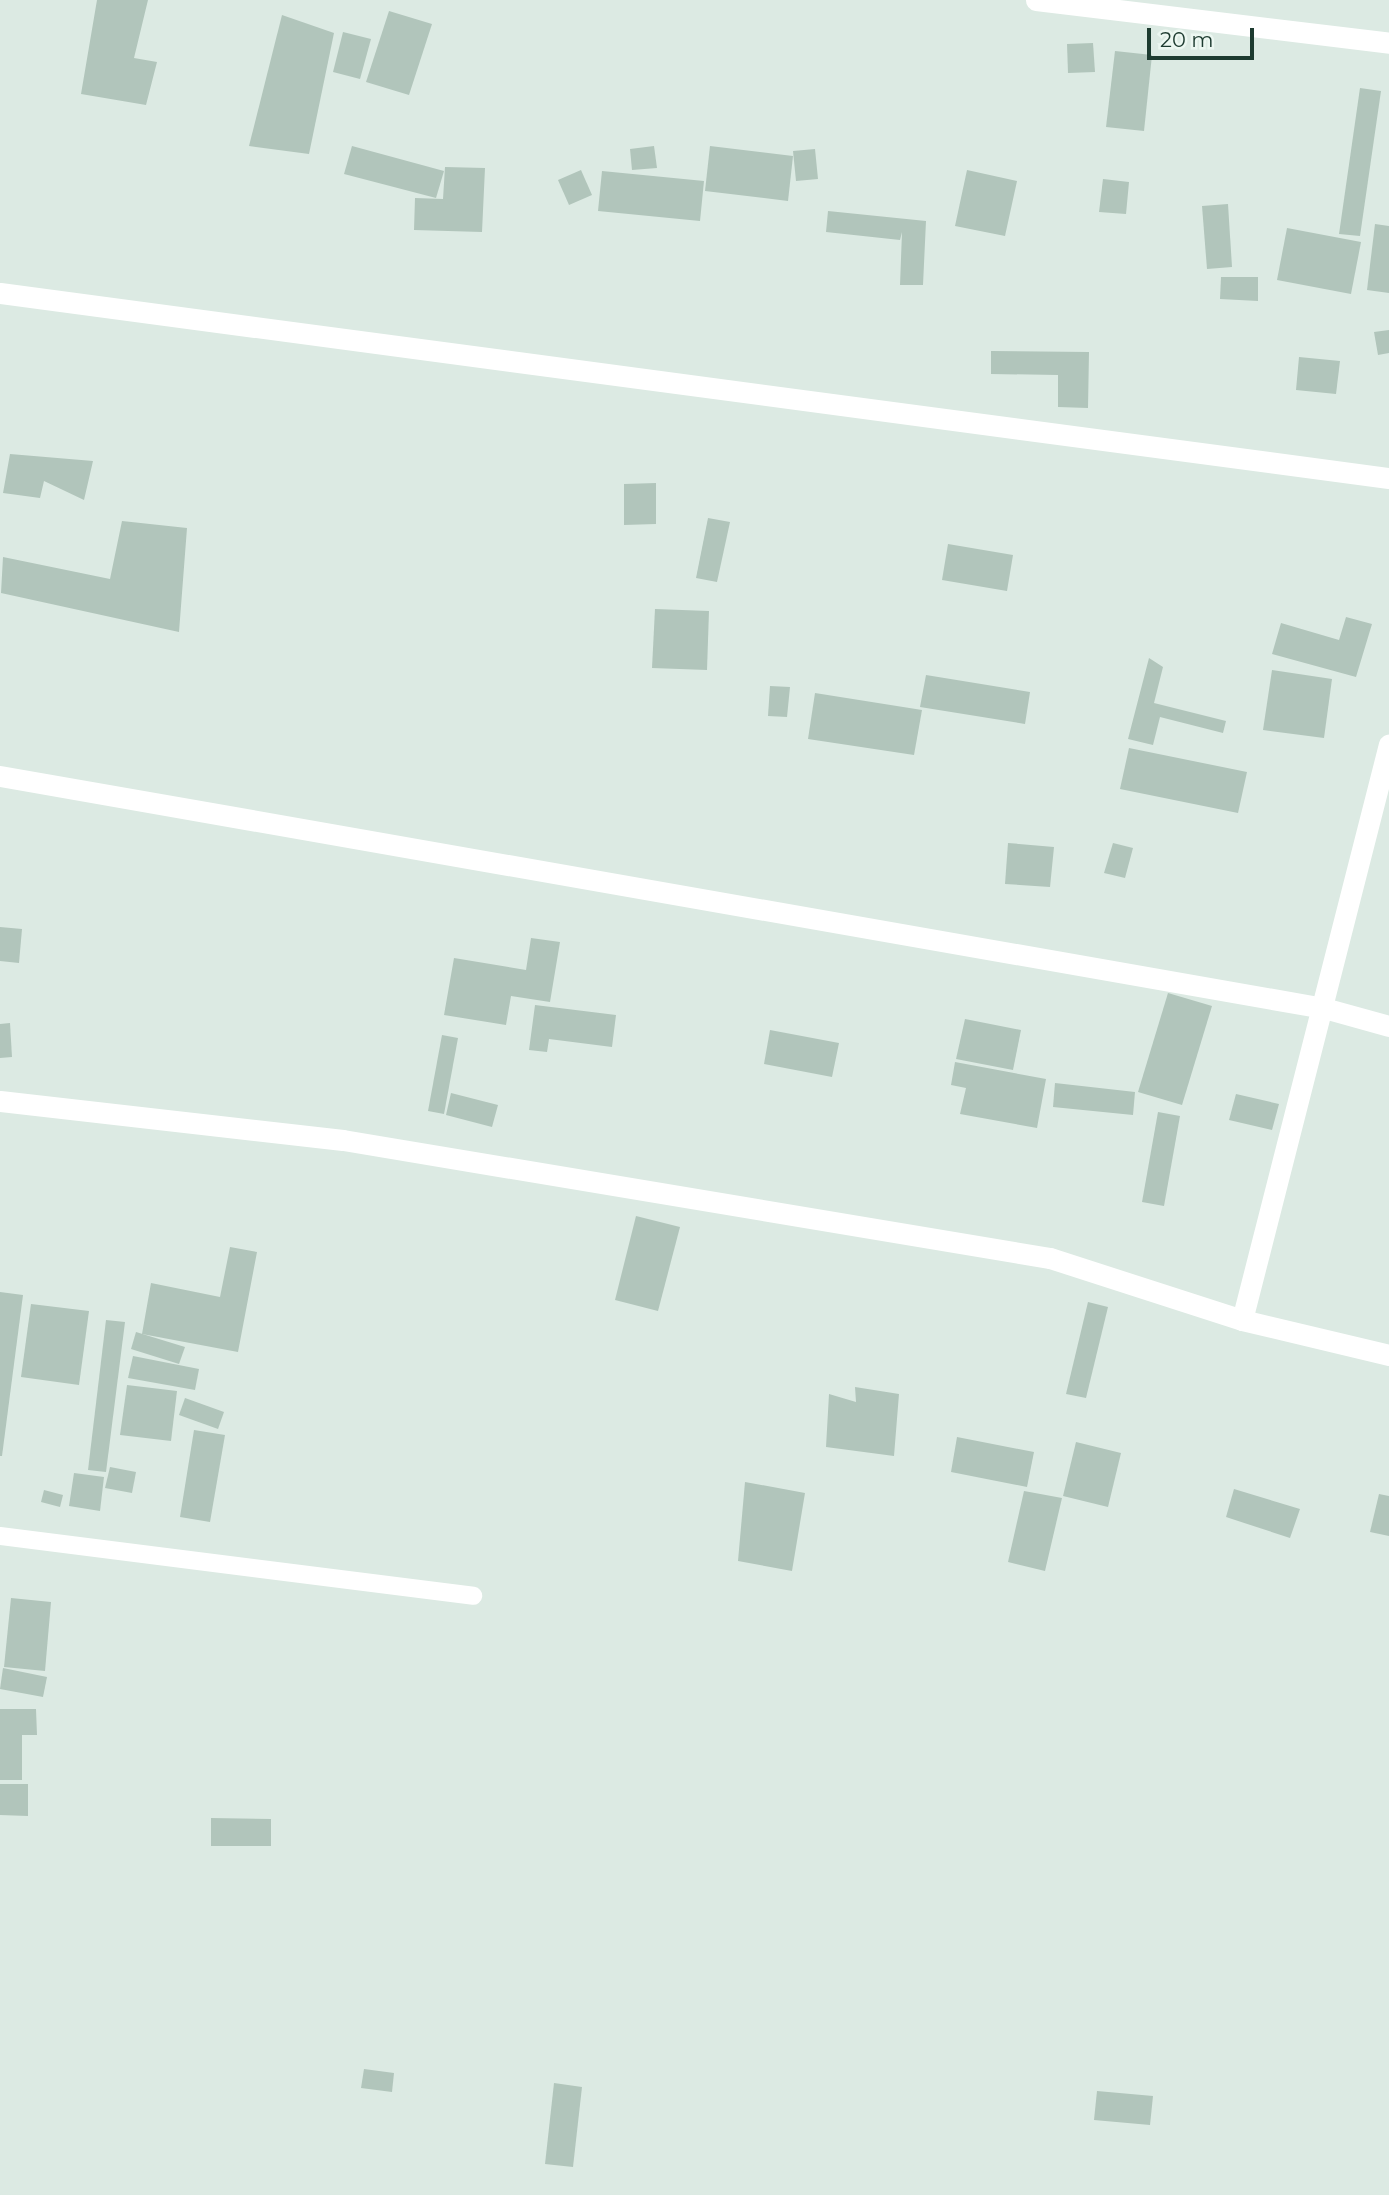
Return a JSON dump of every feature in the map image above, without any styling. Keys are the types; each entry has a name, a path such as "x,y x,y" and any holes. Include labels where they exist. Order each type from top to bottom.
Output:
{"street":[{"path":"1036,0 1389,43"},
{"path":"0,293 1389,478"},
{"path":"1242,1320 1381,792 1389,744"},
{"path":"0,776 1324,1008 1389,1026"},
{"path":"0,1101 343,1140 1050,1258 1242,1320 1389,1355"}],"lane":[{"path":"0,1536 473,1596"}],"building":[{"path":"97,0 148,0 134,58 157,62 146,105 81,94"},
{"path":"389,11 432,24 409,95 366,82"},
{"path":"282,15 334,33 309,154 249,146"},
{"path":"343,32 371,39 360,79 333,72"},
{"path":"1093,43 1095,72 1068,73 1067,44"},
{"path":"1115,51 1152,55 1144,131 1106,127"},
{"path":"1360,88 1381,91 1360,236 1339,234"},
{"path":"352,146 444,171 436,198 344,174"},
{"path":"654,146 657,168 632,170 630,149"},
{"path":"710,146 793,156 788,201 705,191"},
{"path":"815,149 818,179 796,181 793,151"},
{"path":"445,167 485,168 482,232 414,230 415,198 443,199"},
{"path":"581,170 592,195 569,205 558,180"},
{"path":"967,170 1017,181 1005,236 955,226"},
{"path":"602,171 704,181 700,221 598,211"},
{"path":"1103,179 1129,182 1126,214 1099,212"},
{"path":"1228,204 1232,267 1207,269 1202,206"},
{"path":"828,211 926,221 923,285 900,285 902,232 900,240 826,232"},
{"path":"1375,224 1389,226 1389,293 1367,290"},
{"path":"1287,228 1361,242 1351,294 1277,280"},
{"path":"1221,277 1258,277 1258,301 1220,299"},
{"path":"1389,330 1389,353 1378,355 1374,332"},
{"path":"991,351 1089,352 1088,408 1058,407 1058,375 991,374"},
{"path":"1299,357 1340,361 1336,394 1296,390"},
{"path":"10,454 93,461 84,500 44,481 40,498 3,493"},
{"path":"656,483 656,524 624,525 624,484"},
{"path":"708,518 730,522 717,582 696,578"},
{"path":"122,521 187,528 179,632 1,593 3,557 110,579"},
{"path":"948,544 1013,555 1007,591 942,580"},
{"path":"655,609 709,611 707,670 652,668"},
{"path":"1346,617 1372,624 1356,677 1272,654 1281,623 1339,640"},
{"path":"1149,658 1163,667 1154,703 1226,721 1223,733 1160,717 1153,745 1128,739"},
{"path":"1272,670 1332,679 1324,738 1263,730"},
{"path":"926,675 1030,692 1025,724 920,707"},
{"path":"770,686 790,687 787,717 768,716"},
{"path":"815,693 922,710 914,755 808,739"},
{"path":"1129,748 1247,772 1238,813 1120,789"},
{"path":"1008,843 1054,847 1050,887 1005,884"},
{"path":"1113,843 1133,848 1125,878 1104,873"},
{"path":"0,927 22,929 19,963 0,961"},
{"path":"531,938 560,942 550,1002 511,996 506,1025 444,1015 454,958 526,970"},
{"path":"1168,993 1212,1006 1182,1105 1138,1092"},
{"path":"535,1005 616,1015 612,1047 549,1039 547,1052 529,1050"},
{"path":"965,1019 1021,1030 1013,1070 956,1059"},
{"path":"10,1023 12,1057 0,1058 0,1024"},
{"path":"770,1030 839,1043 832,1077 764,1064"},
{"path":"442,1035 458,1038 444,1114 428,1111"},
{"path":"955,1062 1046,1079 1037,1128 960,1114 966,1088 951,1085"},
{"path":"1055,1083 1135,1092 1133,1115 1053,1107"},
{"path":"451,1093 498,1105 492,1127 446,1115"},
{"path":"1236,1094 1279,1104 1272,1130 1229,1120"},
{"path":"1158,1112 1180,1116 1164,1206 1142,1202"},
{"path":"636,1216 680,1227 658,1311 615,1300"},
{"path":"230,1247 257,1252 238,1352 142,1334 151,1283 220,1297"},
{"path":"0,1292 23,1295 2,1456 0,1456"},
{"path":"1088,1302 1108,1307 1086,1398 1066,1394"},
{"path":"31,1304 89,1311 79,1385 21,1377"},
{"path":"106,1320 125,1322 106,1472 88,1470"},
{"path":"136,1332 185,1347 179,1364 131,1349"},
{"path":"133,1356 199,1369 195,1390 128,1378"},
{"path":"127,1385 177,1391 171,1441 120,1435"},
{"path":"855,1387 899,1394 894,1456 826,1447 829,1394 856,1402"},
{"path":"185,1398 224,1412 218,1429 179,1415"},
{"path":"194,1430 225,1435 210,1522 180,1517"},
{"path":"957,1437 1034,1452 1027,1487 951,1472"},
{"path":"1076,1442 1121,1453 1108,1507 1063,1496"},
{"path":"110,1467 136,1472 132,1493 105,1488"},
{"path":"74,1473 104,1477 100,1511 69,1506"},
{"path":"745,1482 805,1493 792,1571 738,1561"},
{"path":"1234,1489 1300,1509 1290,1538 1226,1517"},
{"path":"44,1490 63,1495 60,1507 41,1502"},
{"path":"1024,1491 1062,1498 1045,1571 1008,1562"},
{"path":"1379,1494 1389,1496 1389,1536 1370,1532"},
{"path":"11,1598 51,1602 45,1671 4,1667"},
{"path":"3,1668 47,1677 43,1697 0,1689"},
{"path":"0,1709 36,1709 37,1735 22,1735 22,1780 0,1780"},
{"path":"0,1784 28,1784 28,1816 0,1815"},
{"path":"211,1818 271,1819 271,1846 211,1846"},
{"path":"364,2069 394,2073 392,2092 361,2088"},
{"path":"554,2083 582,2087 573,2167 545,2164"},
{"path":"1097,2091 1153,2096 1150,2125 1094,2120"}]}
